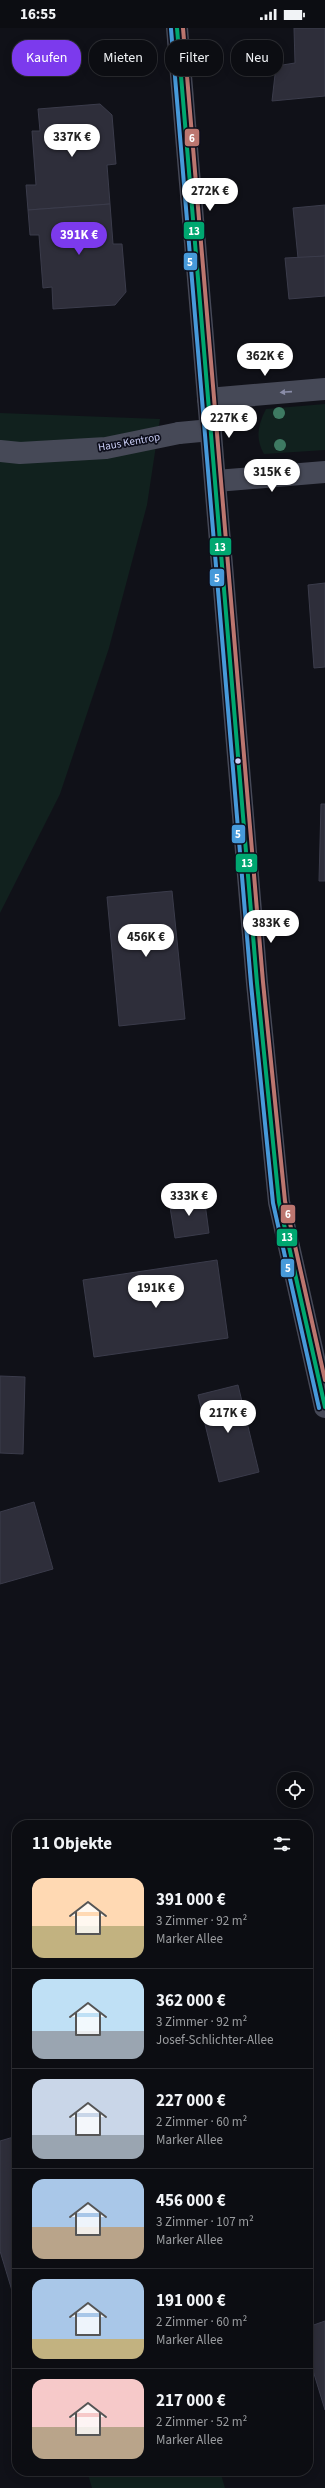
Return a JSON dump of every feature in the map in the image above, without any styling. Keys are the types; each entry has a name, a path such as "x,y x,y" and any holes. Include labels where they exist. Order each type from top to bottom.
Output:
{"street":[{"path":"177,28 216,481 256,975 279,1202 325,1407"},
{"path":"208,399 325,389"},
{"name":"Haus Kentrop","path":"0,451 20,453 106,448 179,433 211,430"},
{"path":"216,481 325,472"}],"shaded area":[{"path":"325,404 325,450 264,454 259,442 259,426 266,409"},
{"path":"0,413 160,419 147,505 109,648 60,794 0,913"},
{"path":"88,2476 221,2476 225,2488 92,2488"}],"building":[{"path":"294,28 325,28 325,96 272,101 275,76 283,76 283,65 295,63"},
{"path":"100,104 112,115 116,164 107,165 110,204 28,210 26,185 36,185 32,131 40,131 38,109"},
{"path":"110,204 113,244 122,244 126,292 115,305 53,309 52,287 43,288 39,235 30,235 28,210"},
{"path":"325,205 325,256 298,258 293,208"},
{"path":"325,256 325,296 289,299 285,258"},
{"path":"325,583 325,667 314,668 308,585"},
{"path":"321,804 325,804 325,881 319,881"},
{"path":"172,891 185,1019 119,1026 107,897"},
{"path":"204,1196 209,1233 175,1238 169,1201"},
{"path":"217,1260 228,1338 94,1357 83,1280"},
{"path":"0,1376 25,1377 23,1454 0,1453"},
{"path":"238,1385 259,1472 219,1482 198,1395"},
{"path":"34,1502 53,1569 0,1584 0,1512"},
{"path":"12,2137 12,2291 0,2251 0,2141"},
{"path":"325,2321 325,2410 313,2370 313,2325"}],"transit line":[{"name":"13","path":"177,28 257,983 279,1202 325,1407"},
{"name":"6","path":"183,28 263,982 285,1201 325,1380"},
{"name":"5","path":"171,29 251,984 273,1203 319,1408"}]}
